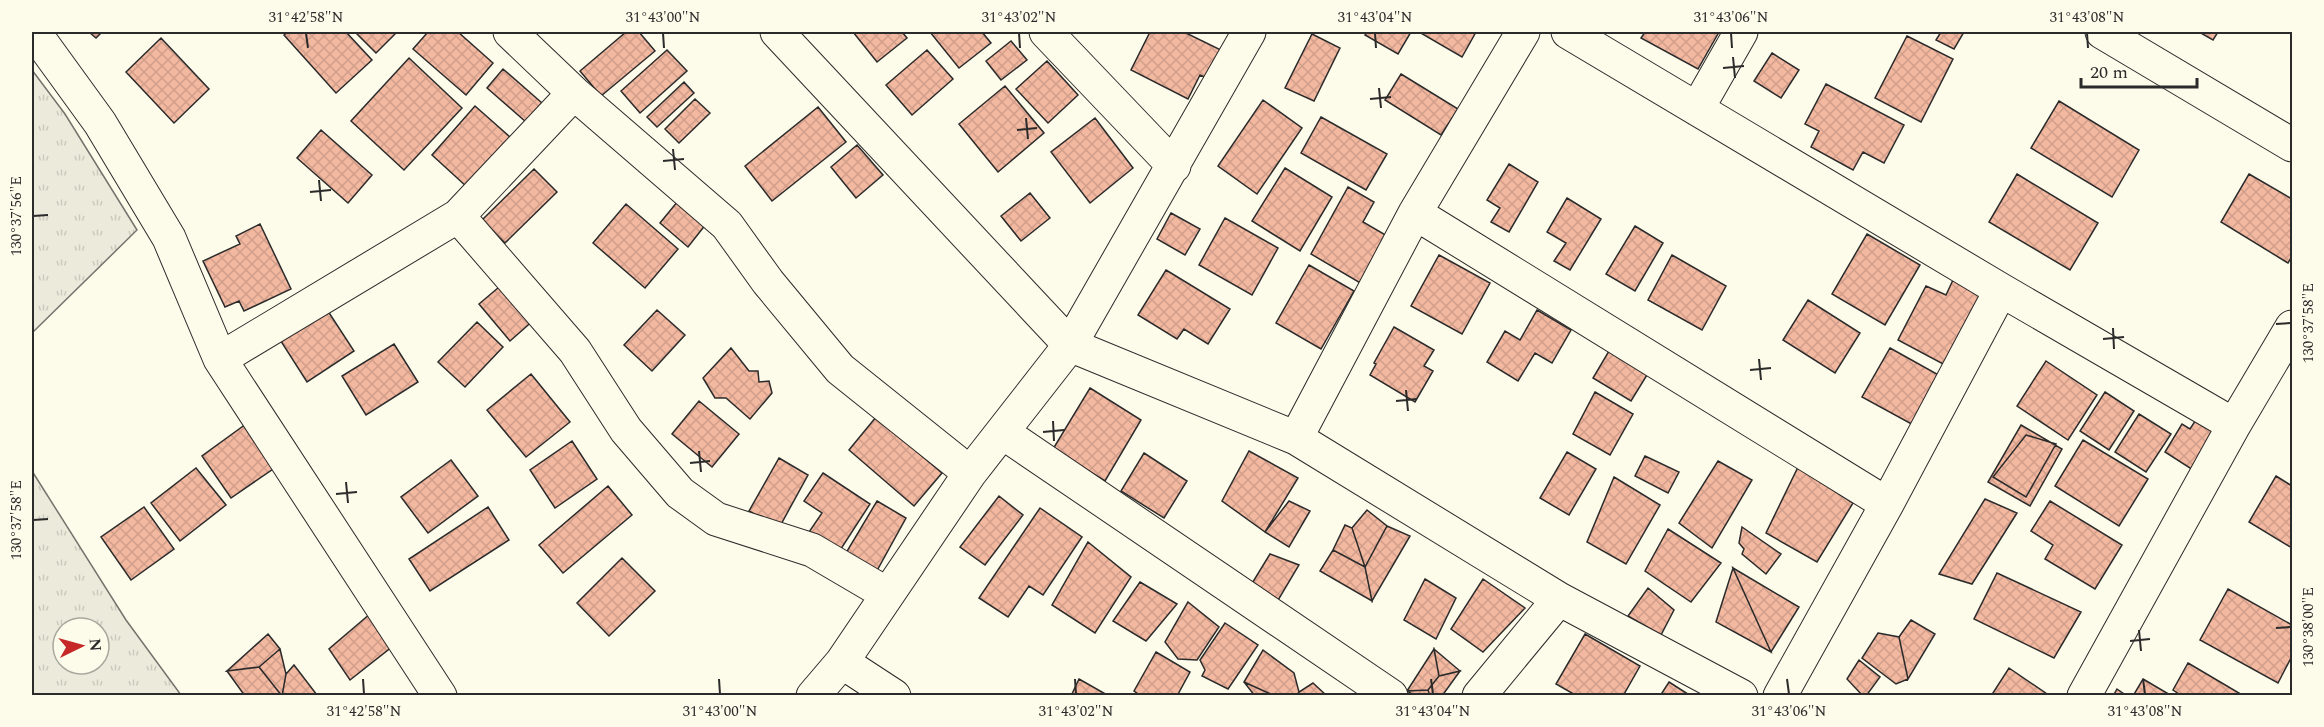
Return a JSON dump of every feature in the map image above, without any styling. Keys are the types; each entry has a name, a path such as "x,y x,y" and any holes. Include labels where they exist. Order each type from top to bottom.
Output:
{"street":[{"path":"34,32 100,123 169,238 220,359 440,696"},
{"path":"510,32 574,93 727,225 768,282 840,369 970,473"},
{"path":"777,32 1070,345 1296,438 1559,599 1741,696"},
{"path":"1046,32 1174,166"},
{"path":"813,696 842,662 970,473 1070,345 1249,32"},
{"path":"1296,438 1415,213 1523,32"},
{"path":"1568,32 2001,290 2234,425"},
{"path":"1697,109 1742,32"},
{"path":"2102,32 2292,146"},
{"path":"220,359 458,216 574,93"},
{"path":"1415,213 1887,504"},
{"path":"458,216 575,351 626,430 680,493 716,519 812,550 887,594"},
{"path":"1780,696 1887,504 2001,290"},
{"path":"2084,696 2234,425 2292,327"},
{"path":"1002,432 1391,696"},
{"path":"1479,696 1559,599"},
{"path":"842,662 894,696"}],"green space":[{"path":"32,70 65,114 137,230 32,333"},
{"path":"32,471 126,620 181,695 32,695"}],"building":[{"path":"89,32 102,32 96,38"},
{"path":"288,32 346,32 372,60 336,93 284,35"},
{"path":"355,32 397,32 376,53"},
{"path":"428,32 458,32 493,63 466,95 413,49"},
{"path":"626,32 639,32 655,51 601,96 580,71"},
{"path":"853,32 902,32 907,38 877,62"},
{"path":"930,32 982,32 991,43 959,68"},
{"path":"1150,32 1184,32 1225,52 1211,80 1200,75 1188,99 1131,70"},
{"path":"1367,32 1411,32 1398,54 1365,35"},
{"path":"1419,32 1476,32 1462,57"},
{"path":"1645,32 1719,32 1698,69 1641,38"},
{"path":"1941,32 1964,32 1954,49 1936,40"},
{"path":"2199,32 2218,32 2213,40"},
{"path":"1312,34 1340,48 1314,101 1285,88"},
{"path":"1907,36 1953,59 1921,122 1875,98"},
{"path":"161,38 209,89 174,123 126,72"},
{"path":"1011,41 1027,60 1001,80 986,61"},
{"path":"667,50 687,71 640,113 621,91"},
{"path":"927,50 953,79 912,115 886,85"},
{"path":"1772,53 1799,70 1781,98 1754,81"},
{"path":"409,58 462,108 404,170 351,121"},
{"path":"1047,61 1078,95 1048,123 1016,89"},
{"path":"503,69 542,103 526,122 487,88"},
{"path":"1401,74 1458,109 1441,135 1385,100"},
{"path":"684,82 694,93 657,127 647,117"},
{"path":"1826,84 1904,125 1884,163 1863,152 1853,170 1811,147 1819,131 1805,124"},
{"path":"1005,86 1044,133 998,172 959,124"},
{"path":"695,99 710,113 679,143 665,129"},
{"path":"1263,100 1302,128 1257,194 1218,166"},
{"path":"2059,101 2139,150 2112,197 2031,148"},
{"path":"475,106 510,137 467,187 432,155"},
{"path":"818,107 846,142 772,201 745,166"},
{"path":"1321,117 1387,154 1366,190 1301,153"},
{"path":"1095,118 1133,168 1090,203 1051,152"},
{"path":"321,130 372,175 348,203 297,158"},
{"path":"857,145 883,175 856,198 831,167"},
{"path":"1509,164 1538,182 1509,232 1491,222 1500,208 1487,200"},
{"path":"1285,168 1332,197 1300,251 1252,221"},
{"path":"534,169 557,192 505,243 482,220"},
{"path":"2017,174 2098,223 2070,270 1989,222"},
{"path":"2249,174 2292,199 2292,256 2288,263 2221,222"},
{"path":"1348,187 1374,202 1363,222 1389,237 1362,284 1311,254"},
{"path":"1030,193 1050,218 1021,241 1001,216"},
{"path":"1567,198 1601,219 1570,270 1554,261 1566,243 1547,232"},
{"path":"678,201 706,224 688,247 660,223"},
{"path":"626,204 678,249 645,288 593,243"},
{"path":"1171,213 1200,229 1185,255 1157,239"},
{"path":"1225,218 1278,248 1252,295 1199,265"},
{"path":"260,224 291,289 244,311 239,301 225,307 203,261 240,244 236,236"},
{"path":"1635,226 1663,243 1635,291 1606,274"},
{"path":"1867,234 1920,265 1885,325 1832,294"},
{"path":"1439,255 1490,283 1462,334 1411,306"},
{"path":"1672,255 1726,286 1702,330 1648,300"},
{"path":"1309,265 1354,291 1321,349 1276,323"},
{"path":"1166,270 1230,309 1208,344 1184,329 1177,339 1138,315"},
{"path":"1953,280 1981,295 1945,365 1898,340 1926,286 1946,295"},
{"path":"505,282 535,319 510,341 479,304"},
{"path":"1808,300 1860,333 1835,373 1783,340"},
{"path":"324,305 354,351 307,382 277,335"},
{"path":"657,310 685,335 652,371 624,345"},
{"path":"1537,310 1571,330 1552,363 1535,353 1518,381 1487,362 1505,331 1520,340"},
{"path":"477,322 503,347 465,387 438,362"},
{"path":"1394,327 1434,350 1424,366 1433,371 1415,402 1370,375"},
{"path":"394,344 418,382 366,415 342,376"},
{"path":"731,348 749,371 758,371 759,382 769,381 772,393 750,419 726,398 715,398 703,378"},
{"path":"1890,348 1944,378 1917,427 1862,397"},
{"path":"1609,351 1647,375 1631,401 1593,378"},
{"path":"2046,361 2097,395 2068,440 2017,406"},
{"path":"531,374 570,422 526,457 487,410"},
{"path":"1090,388 1141,420 1105,481 1053,449"},
{"path":"1595,392 1633,414 1610,455 1573,434"},
{"path":"2105,392 2134,411 2109,450 2080,431"},
{"path":"699,401 739,434 712,467 672,434"},
{"path":"2201,412 2216,434 2193,470 2165,452 2182,424 2190,429"},
{"path":"2139,414 2171,434 2146,472 2115,452"},
{"path":"876,417 942,473 914,506 849,450"},
{"path":"246,424 276,467 231,498 202,456"},
{"path":"2021,425 2062,449 2030,506 1988,482"},
{"path":"2026,435 2056,444 2026,497 1993,477"},
{"path":"2083,440 2148,479 2119,526 2055,486"},
{"path":"572,441 597,479 555,508 530,470"},
{"path":"1249,451 1298,478 1265,532 1222,501"},
{"path":"1567,452 1596,469 1569,515 1540,498"},
{"path":"1144,453 1187,481 1164,518 1121,491"},
{"path":"1645,456 1679,472 1668,493 1635,476"},
{"path":"779,458 808,475 779,528 749,511"},
{"path":"451,460 478,496 428,533 401,497"},
{"path":"1718,461 1752,480 1712,548 1679,523"},
{"path":"1798,467 1853,503 1817,562 1766,533"},
{"path":"196,468 226,505 180,541 151,503"},
{"path":"823,473 870,504 837,555 807,535 822,513 804,501"},
{"path":"2276,476 2292,486 2292,548 2249,522"},
{"path":"1614,477 1660,505 1626,564 1587,542"},
{"path":"608,486 632,515 563,573 539,545"},
{"path":"999,496 1023,515 985,565 960,547"},
{"path":"1985,499 2017,513 1972,584 1939,574"},
{"path":"877,501 906,518 874,576 843,558"},
{"path":"1289,501 1310,511 1289,547 1265,532"},
{"path":"2050,501 2122,545 2095,589 2045,559 2053,545 2031,531"},
{"path":"144,507 174,549 131,580 101,537"},
{"path":"488,507 509,540 430,591 409,559"},
{"path":"1040,508 1082,537 1043,595 1029,586 1008,617 979,598"},
{"path":"1367,510 1387,526 1365,567 1352,528"},
{"path":"1345,525 1352,528 1365,567 1333,550"},
{"path":"1387,526 1410,536 1372,601 1365,567"},
{"path":"1742,527 1781,554 1766,574 1742,554 1744,549 1739,543"},
{"path":"1668,529 1721,563 1691,602 1645,571"},
{"path":"1088,542 1131,577 1095,633 1052,605"},
{"path":"1333,550 1365,567 1372,601 1320,571"},
{"path":"1270,554 1299,565 1277,602 1251,585"},
{"path":"622,558 655,591 609,636 577,603"},
{"path":"1733,568 1799,607 1771,652"},
{"path":"1733,568 1771,652 1716,622"},
{"path":"1997,573 2081,612 2054,658 1974,619"},
{"path":"1425,579 1456,598 1436,639 1404,620"},
{"path":"1483,579 1525,608 1483,652 1451,629"},
{"path":"1140,582 1177,604 1146,641 1113,621"},
{"path":"1648,588 1674,610 1661,635 1628,616"},
{"path":"2228,589 2292,625 2292,656 2278,683 2200,640"},
{"path":"1188,602 1219,627 1197,660 1178,659 1165,642"},
{"path":"371,613 393,646 350,680 329,649"},
{"path":"1911,620 1935,634 1908,679 1899,637"},
{"path":"1225,623 1258,645 1228,689 1202,676 1205,670 1200,660"},
{"path":"1878,633 1899,637 1908,679 1896,684 1862,658"},
{"path":"268,634 280,649 259,667 227,671"},
{"path":"1585,634 1640,666 1623,696 1577,696 1556,684"},
{"path":"280,649 286,674 282,696 259,667"},
{"path":"1434,649 1439,676 1428,690 1407,691"},
{"path":"1434,649 1460,671 1439,676"},
{"path":"1263,650 1294,673 1299,692 1296,696 1275,696 1244,682"},
{"path":"1156,652 1190,672 1177,696 1141,696 1134,691"},
{"path":"1859,660 1880,677 1866,696 1863,696 1847,679"},
{"path":"2188,663 2244,696 2182,696 2173,690"},
{"path":"294,665 317,695 282,696 286,674"},
{"path":"259,667 282,696 245,696 227,671"},
{"path":"2009,668 2050,696 1991,696"},
{"path":"1460,671 1442,696 1430,696 1428,690 1439,676"},
{"path":"1079,679 1109,696 1071,696"},
{"path":"2143,679 2172,696 2133,696"},
{"path":"1244,682 1275,696 1255,696"},
{"path":"1669,682 1691,696 1660,696"},
{"path":"1313,683 1327,696 1296,696 1299,692"},
{"path":"2117,689 2127,696 2113,696"},
{"path":"1428,690 1430,696 1415,696 1407,691"}]}
